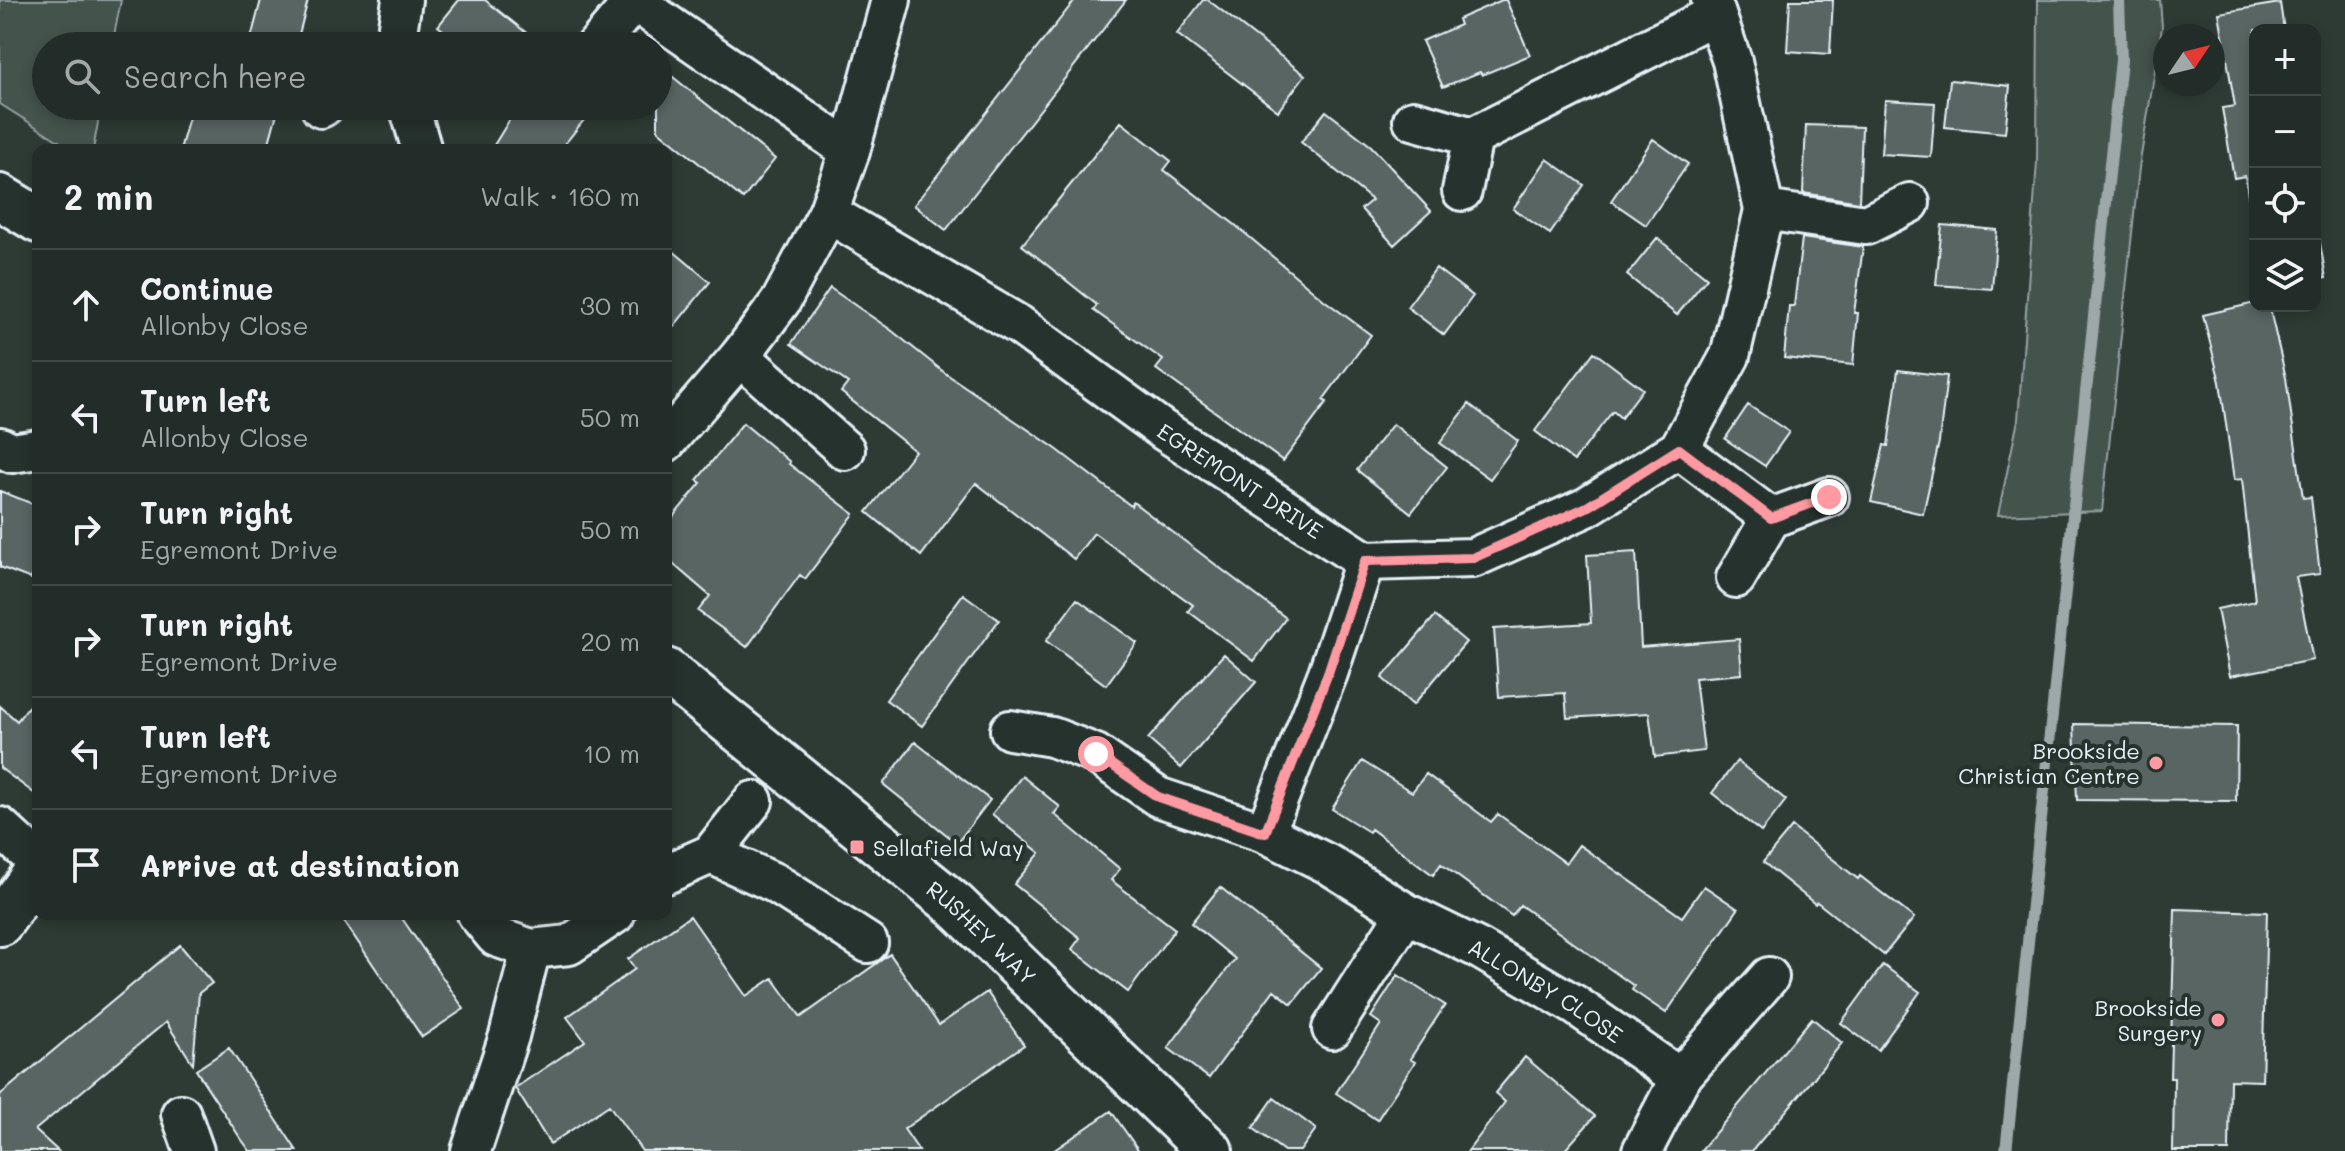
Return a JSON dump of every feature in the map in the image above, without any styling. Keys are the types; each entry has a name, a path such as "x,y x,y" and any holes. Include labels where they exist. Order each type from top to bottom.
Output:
{"street":[{"path":"397,32 402,0"},
{"path":"672,435 740,356 781,301 828,213 850,151 891,0"},
{"path":"608,32 634,1 850,151"},
{"path":"1265,833 1328,673 1365,561 1473,558 1587,507 1679,449 1730,356 1764,210 1732,61 1713,8 1473,137 1413,120"},
{"path":"413,120 420,144"},
{"path":"1462,191 1473,137"},
{"path":"0,197 32,216"},
{"path":"1764,210 1866,225 1910,203"},
{"name":"EGREMONT DRIVE","path":"828,213 1019,325 1163,430 1365,561"},
{"path":"740,356 845,450"},
{"path":"0,447 12,453 32,450"},
{"path":"1679,449 1771,518"},
{"path":"1736,578 1771,518 1829,497"},
{"name":"RUSHEY WAY","path":"672,676 955,905 1210,1151"},
{"name":"ALLONBY CLOSE","path":"1010,730 1052,737 1096,754 1158,797 1265,833 1328,864 1406,913 1478,948 1575,1005 1680,1078"},
{"path":"672,871 711,854 753,801"},
{"path":"0,827 32,856"},
{"path":"711,854 775,883 868,943"},
{"path":"0,923 32,878"},
{"path":"1332,1029 1406,913"},
{"path":"482,920 496,937 531,949 569,945 606,920"},
{"path":"471,1151 509,1036 531,949"},
{"path":"1642,1151 1680,1078 1769,977"},
{"path":"181,1114 194,1151"}],"shaded area":[{"path":"0,0 121,0 115,32 32,32 32,120 98,120 94,144 63,144 0,104"},
{"path":"2038,0 2160,0 2162,24 2153,24 2153,82 2139,168 2102,511 1998,515 2018,420 2037,162"}],"building":[{"path":"261,0 308,0 300,32 253,32"},
{"path":"459,0 485,0 525,32 446,32 438,26"},
{"path":"1075,0 1126,0 946,230 914,205"},
{"path":"1203,0 1208,0 1305,75 1278,111 1177,34"},
{"path":"1506,0 1530,55 1443,87 1422,41 1460,25 1458,19"},
{"path":"1790,0 1833,0 1830,54 1787,51"},
{"path":"2280,3 2283,24 2249,24 2249,200 2245,176 2234,178 2222,108 2235,106 2225,48 2225,24 2221,24 2219,13"},
{"path":"672,76 775,159 743,199 658,130 658,120 672,120"},
{"path":"1950,80 2010,86 2005,133 1945,127"},
{"path":"1885,100 1935,103 1931,157 1881,154"},
{"path":"1326,111 1371,146 1431,211 1394,245 1361,209 1372,200 1301,142"},
{"path":"188,120 275,120 269,144 182,144"},
{"path":"509,120 584,120 565,144 495,144"},
{"path":"1121,122 1171,161 1164,170 1371,335 1283,461 1156,369 1163,360 1093,310 1097,305 1022,245"},
{"path":"1806,125 1862,127 1859,202 1803,193"},
{"path":"1653,139 1688,164 1646,225 1611,201"},
{"path":"1547,159 1584,185 1550,234 1513,209"},
{"path":"1942,225 1997,230 1992,289 1936,285"},
{"path":"1657,238 1707,278 1677,315 1627,275"},
{"path":"1802,238 1863,247 1854,313 1858,313 1853,365 1784,358 1789,306 1794,306"},
{"path":"2321,249 2326,278 2321,278"},
{"path":"672,250 710,282 672,329"},
{"path":"1436,268 1473,296 1444,335 1407,307"},
{"path":"830,288 1131,506 1133,502 1286,618 1254,661 1188,611 1193,605 1094,533 1074,559 976,483 921,556 867,512 915,451 841,392 848,383 791,344"},
{"path":"2249,304 2249,312 2270,312 2286,378 2303,498 2311,497 2320,574 2296,577 2313,660 2230,676 2217,609 2255,601 2242,479 2234,480 2220,382 2203,315"},
{"path":"1594,352 1643,389 1621,418 1613,411 1574,461 1535,431"},
{"path":"1898,370 1947,376 1939,442 1923,514 1871,502 1884,445 1888,446"},
{"path":"1469,404 1518,441 1490,479 1440,443"},
{"path":"1748,405 1789,432 1765,466 1725,439"},
{"path":"743,423 789,464 854,514 805,579 800,575 747,647 698,611 710,596 672,563 672,518 701,483 697,480"},
{"path":"1393,424 1447,467 1411,513 1357,470"},
{"path":"0,491 32,504 32,576 31,579 0,567"},
{"path":"1636,552 1641,647 1739,639 1742,674 1695,678 1704,751 1655,757 1649,713 1567,718 1565,693 1499,697 1494,629 1591,623 1587,555"},
{"path":"963,594 999,620 922,726 886,700"},
{"path":"1077,599 1137,643 1106,685 1046,641"},
{"path":"1435,616 1466,642 1413,705 1382,678"},
{"path":"1224,654 1256,682 1181,768 1148,739"},
{"path":"32,702 32,792 0,768 0,706 17,721"},
{"name":"Brookside Christian Centre","path":"2074,724 2237,726 2236,801 2077,800"},
{"path":"915,742 990,800 957,843 883,784"},
{"path":"1362,761 1412,792 1426,774 1491,822 1498,814 1566,863 1579,845 1682,917 1704,886 1738,909 1666,1013 1632,990 1634,986 1520,905 1512,916 1441,864 1433,875 1371,829 1369,832 1332,809"},
{"path":"1737,761 1786,800 1761,832 1712,793"},
{"path":"1022,776 1060,807 1054,814 1120,869 1111,880 1175,929 1128,992 1072,949 1080,938 1014,884 1040,853 992,814"},
{"path":"1792,827 1914,918 1884,955 1763,862"},
{"path":"1220,887 1321,968 1292,1004 1274,990 1209,1078 1168,1048 1235,959 1191,923"},
{"name":"Brookside Surgery","path":"2175,909 2267,912 2262,1081 2230,1080 2229,1151 2173,1151 2174,1078 2170,1078"},
{"path":"690,916 746,996 773,978 801,1017 890,954 939,1025 987,992 1024,1045 904,1129 919,1151 642,1151 609,1105 550,1144 515,1088 585,1041 567,1017 635,969 628,959"},
{"path":"343,920 403,920 464,1009 422,1037"},
{"path":"180,945 212,983 199,993 193,1064 166,1022 35,1130 58,1151 0,1151 0,1095"},
{"path":"1883,965 1920,992 1878,1050 1841,1023"},
{"path":"1398,975 1445,1005 1410,1059 1415,1062 1377,1120 1336,1093 1381,1024 1371,1017"},
{"path":"1812,1018 1842,1043 1813,1079 1752,1151 1700,1151"},
{"path":"229,1048 297,1151 250,1151 239,1136 196,1070"},
{"path":"1525,1057 1595,1116 1564,1151 1468,1151 1505,1102 1495,1093"},
{"path":"1274,1098 1316,1129 1300,1151 1284,1151 1253,1128"},
{"path":"1111,1111 1139,1151 1053,1151"}],"waterway":[{"path":"2006,1151 2121,60 2119,0"}],"place":[{"name":"Brookside Christian Centre","path":"2156,763"},
{"name":"Sellafield Way","path":"857,847"},
{"name":"Brookside Surgery","path":"2218,1020"}],"route":[{"path":"1096,754 1158,797 1265,833 1328,673 1365,561 1473,558 1587,507 1679,449 1771,518 1829,497"}]}
